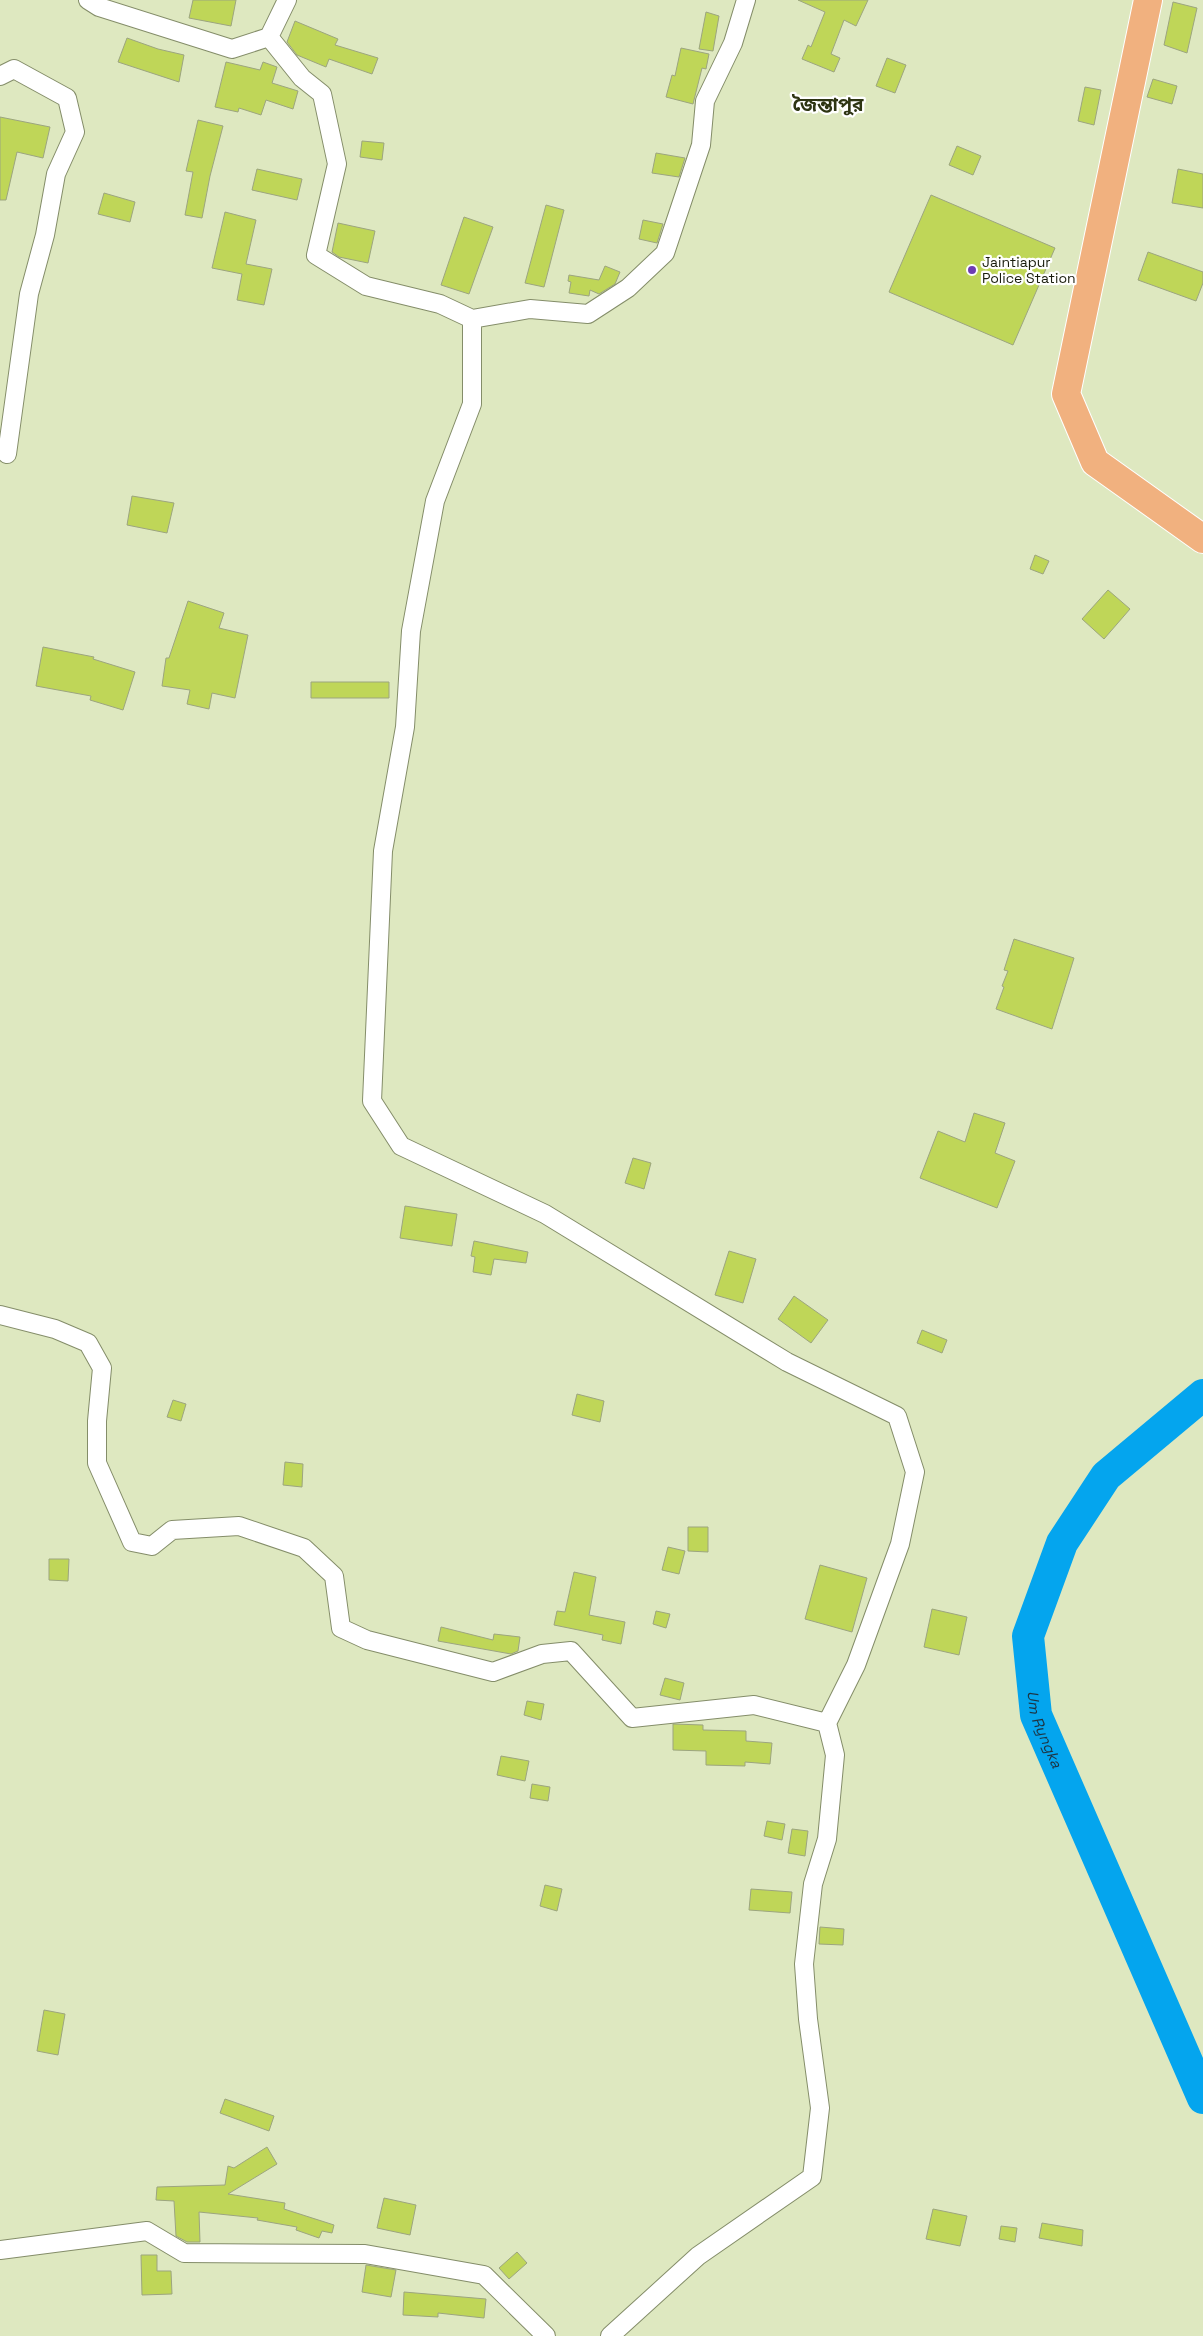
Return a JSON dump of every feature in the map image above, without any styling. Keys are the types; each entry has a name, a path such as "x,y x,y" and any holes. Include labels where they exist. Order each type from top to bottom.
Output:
{"highway":[{"path":"1148,0 1066,394 1095,462 1203,539"}],"street":[{"path":"88,0 99,7 232,49 269,37 287,0"},
{"path":"269,37 302,78 322,94 337,164 316,255 366,286 440,304 472,319 530,309 588,314 628,288 665,253 701,145 705,102 733,43 746,0"},
{"path":"0,76 14,68 67,98 75,132 56,174 45,235 29,294 7,454"},
{"path":"472,319 472,404 435,501 412,631 405,727 382,851 372,1101 401,1146 545,1214 787,1362 897,1416 915,1472 900,1544 856,1665 827,1723 835,1755 831,1802 827,1839 813,1884 804,1964 808,2019 820,2108 812,2177 698,2256 610,2336"},
{"path":"0,1315 55,1329 88,1343 102,1368 97,1422 97,1462 132,1542 152,1546 172,1530 239,1526 304,1548 334,1576 341,1628 367,1640 493,1672 542,1654 571,1651 632,1718 754,1705 827,1723"},
{"path":"0,2250 147,2231 184,2253 365,2254 484,2274 546,2336"}],"building":[{"path":"193,0 236,0 231,26 189,18"},
{"path":"798,0 868,0 856,26 844,20 831,54 840,58 834,72 802,59 808,45 811,47 825,12"},
{"path":"1173,2 1197,8 1187,53 1164,45"},
{"path":"706,12 719,16 713,51 699,49"},
{"path":"295,21 338,39 335,45 378,58 372,74 329,59 326,67 297,55 287,42"},
{"path":"127,38 158,49 184,55 179,82 118,62"},
{"path":"681,48 709,54 706,69 702,68 693,104 666,97 672,75 675,76"},
{"path":"887,58 906,65 895,93 876,86"},
{"path":"226,62 260,70 263,62 277,67 272,83 298,91 293,109 266,100 261,115 239,108 238,112 215,107"},
{"path":"1153,79 1177,86 1172,104 1147,97"},
{"path":"1085,87 1101,90 1094,125 1078,121"},
{"path":"0,117 50,127 43,158 17,152 6,200 0,200"},
{"path":"198,120 223,126 210,176 202,218 185,215 193,172 186,171"},
{"path":"362,141 384,143 382,160 360,157"},
{"path":"957,146 981,156 973,175 949,165"},
{"path":"656,153 685,158 679,177 652,173"},
{"path":"257,169 302,179 297,200 252,190"},
{"path":"1178,169 1203,174 1203,208 1172,203"},
{"path":"104,193 135,202 130,222 98,214"},
{"name":"Jaintiapur Police Station","path":"931,195 1055,248 1013,345 889,292"},
{"path":"546,205 564,210 544,287 525,283"},
{"path":"225,212 256,220 246,264 272,269 264,305 237,300 242,274 212,268"},
{"path":"464,217 493,227 469,294 441,285"},
{"path":"643,220 663,224 657,243 639,239"},
{"path":"338,223 375,231 368,263 339,257 332,252"},
{"path":"1148,252 1203,272 1203,283 1196,301 1138,280"},
{"path":"605,266 620,272 615,284 599,294 590,290 589,296 569,293 571,282 568,281 569,275 599,280"},
{"path":"132,496 174,503 167,533 127,525"},
{"path":"1035,555 1049,561 1043,574 1030,569"},
{"path":"1108,590 1130,609 1104,639 1082,619"},
{"path":"188,601 224,613 219,628 248,635 235,698 212,693 209,709 187,704 190,690 162,686 166,658 169,658"},
{"path":"43,647 94,657 93,659 135,672 123,710 90,700 91,696 36,686"},
{"path":"311,682 389,682 389,698 311,698"},
{"path":"1014,939 1074,958 1052,1029 996,1009 1004,987 1002,986 1008,971 1004,970"},
{"path":"974,1113 1005,1123 995,1153 1015,1161 997,1208 920,1178 938,1131 965,1142"},
{"path":"633,1158 651,1163 644,1189 625,1183"},
{"path":"405,1206 457,1214 452,1246 400,1238"},
{"path":"474,1241 528,1252 526,1263 494,1259 491,1275 473,1272 475,1257 471,1256"},
{"path":"729,1251 756,1259 743,1303 715,1295"},
{"path":"794,1296 828,1320 811,1343 778,1319"},
{"path":"922,1330 947,1340 942,1353 917,1343"},
{"path":"577,1394 604,1401 600,1422 572,1415"},
{"path":"173,1400 186,1404 181,1421 167,1417"},
{"path":"285,1462 303,1464 302,1487 283,1485"},
{"path":"688,1527 708,1527 708,1552 688,1551"},
{"path":"668,1547 685,1551 679,1574 662,1570"},
{"path":"49,1559 69,1559 68,1581 49,1580"},
{"path":"820,1565 867,1578 852,1632 805,1619"},
{"path":"574,1572 596,1577 589,1615 625,1622 621,1644 602,1640 603,1635 554,1625 557,1611 565,1612"},
{"path":"932,1609 967,1617 959,1655 924,1647"},
{"path":"656,1611 670,1614 666,1628 653,1624"},
{"path":"441,1627 493,1640 494,1634 520,1637 518,1651 511,1654 438,1641"},
{"path":"665,1678 684,1683 680,1700 660,1695"},
{"path":"527,1701 544,1704 541,1720 524,1715"},
{"path":"673,1724 703,1725 703,1730 746,1731 746,1741 772,1743 770,1764 745,1762 745,1766 706,1765 706,1751 673,1750"},
{"path":"501,1756 529,1761 525,1781 497,1775"},
{"path":"532,1784 550,1787 548,1801 530,1798"},
{"path":"767,1821 785,1824 782,1840 764,1836"},
{"path":"792,1829 808,1831 805,1856 788,1853"},
{"path":"545,1885 562,1889 557,1911 540,1906"},
{"path":"751,1889 792,1892 790,1913 749,1910"},
{"path":"820,1927 844,1929 843,1945 819,1944"},
{"path":"44,2010 65,2014 58,2055 37,2051"},
{"path":"225,2099 274,2116 269,2131 220,2113"},
{"path":"267,2147 277,2164 228,2194 285,2203 284,2209 334,2225 332,2233 322,2231 319,2238 296,2230 297,2227 257,2220 258,2218 199,2212 200,2242 187,2242 176,2236 174,2201 156,2200 157,2187 225,2185 228,2166 234,2168"},
{"path":"384,2198 416,2205 410,2235 377,2228"},
{"path":"933,2209 967,2216 960,2246 926,2239"},
{"path":"1042,2223 1083,2230 1082,2246 1039,2238"},
{"path":"1001,2226 1017,2228 1015,2242 999,2239"},
{"path":"517,2252 527,2263 509,2279 499,2268"},
{"path":"141,2255 157,2255 157,2271 171,2271 172,2294 142,2295"},
{"path":"366,2265 396,2270 391,2297 362,2292"},
{"path":"404,2292 486,2299 484,2318 438,2313 438,2317 403,2315"}],"waterway":[{"name":"Um Ryngka","path":"1203,1395 1106,1476 1062,1543 1028,1636 1036,1715 1203,2098"}],"place":[{"name":"Jaintiapur Police Station","path":"972,270"}],"district":[{"name":"জৈন্তাপুর","path":"828,104"}]}
